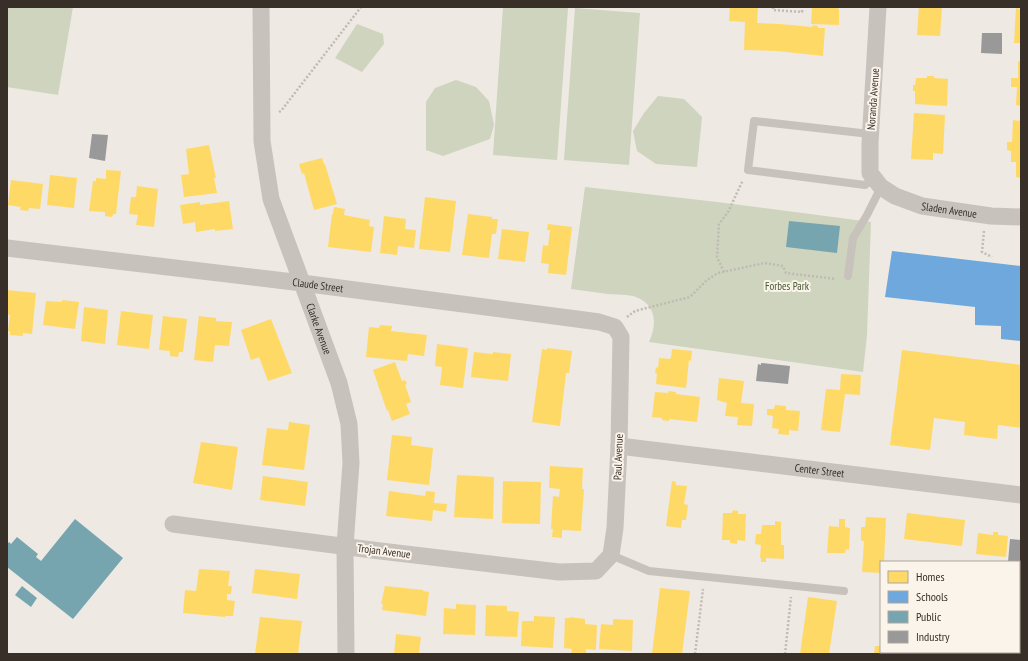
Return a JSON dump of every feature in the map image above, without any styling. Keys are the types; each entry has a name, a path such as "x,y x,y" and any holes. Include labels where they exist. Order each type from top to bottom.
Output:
{"street":[{"name":"Clarke Avenue","path":"261,7 262,141 271,199 339,383 349,424 351,463 345,546 346,654"},
{"name":"Noranda Avenue","path":"878,7 870,134 870,173 878,182"},
{"name":"Sladen Avenue","path":"878,182 895,196 922,206 986,215 1021,217"},
{"name":"Claude Street","path":"7,248 302,283 577,319 618,332"},
{"name":"Paul Avenue","path":"611,555 616,528 619,446 618,332"},
{"name":"Center Street","path":"619,446 1021,495"},
{"name":"Trojan Avenue","path":"173,524 559,572 596,571 611,555"}],"lane":[{"path":"870,134 754,121 748,170 865,185 878,182"},
{"path":"848,276 853,238 867,215 878,182"},
{"path":"611,555 649,571 844,592"}],"path":[{"path":"275,114 281,111 360,7"},
{"path":"773,7 773,10 802,12 802,7"},
{"path":"724,272 718,257 719,224 728,212 748,170"},
{"path":"986,215 982,252 992,257"},
{"path":"618,332 635,311 690,297 718,273 765,263 783,266 786,273 840,280 848,276"},
{"path":"695,654 705,577"},
{"path":"785,654 792,586"}],"green space":[{"path":"7,7 73,7 58,95 7,87"},
{"path":"503,7 568,8 557,160 493,155"},
{"path":"575,8 640,13 629,165 564,160"},
{"path":"357,24 383,34 384,44 362,72 335,58"},
{"path":"456,80 476,87 489,101 494,125 490,139 443,156 426,150 426,102 435,88"},
{"path":"658,96 684,99 702,117 697,167 656,164 637,151 633,131 644,113"},
{"name":"Forbes Park","path":"585,187 871,222 867,335 863,372 649,342 652,336 654,322 651,310 643,301 630,295 608,294 571,289"}],"building: Homes":[{"path":"730,7 758,7 757,23 812,27 813,25 818,26 818,28 825,28 823,56 777,51 744,50 745,22 729,21"},
{"path":"812,7 838,7 839,25 811,24"},
{"path":"919,7 942,7 940,36 917,35"},
{"path":"1016,8 1021,9 1021,43 1014,43"},
{"path":"1018,61 1021,62 1021,106 1016,105 1017,87 1011,87 1011,78 1018,78"},
{"path":"927,76 948,79 947,106 915,104 915,91 913,91 913,85 915,85 916,78 927,78"},
{"path":"914,113 945,115 943,154 933,153 933,160 911,159"},
{"path":"1013,120 1021,121 1021,178 1016,177 1016,162 1011,162 1011,151 1007,150 1007,142 1012,142"},
{"path":"209,145 216,178 214,178 217,193 184,197 181,175 189,174 186,149"},
{"path":"322,158 337,204 314,210 304,173 302,174 299,164"},
{"path":"106,170 121,171 116,214 113,214 111,217 105,216 105,212 89,211 93,181 96,181 96,178 106,179"},
{"path":"50,175 77,178 74,208 47,205"},
{"path":"11,180 43,184 40,209 29,208 28,211 20,210 21,207 8,205"},
{"path":"137,186 158,189 154,227 136,225 138,215 129,214 131,197 136,197"},
{"path":"425,197 456,201 450,252 419,249"},
{"path":"229,201 233,229 215,231 215,229 196,232 195,222 183,224 180,205 200,202 200,205"},
{"path":"334,207 345,209 344,215 370,220 369,226 374,227 371,252 328,247"},
{"path":"468,214 498,219 496,234 492,234 489,258 462,255"},
{"path":"384,216 406,219 405,229 416,230 414,248 398,246 397,255 380,253"},
{"path":"548,224 572,227 566,275 548,273 549,264 541,263 543,245 548,246 550,230 547,230"},
{"path":"502,229 529,232 525,262 498,259"},
{"path":"7,290 36,293 32,334 23,333 23,336 10,335 10,331 8,331 10,315 7,314"},
{"path":"62,300 79,302 75,329 43,325 46,301 62,302"},
{"path":"84,307 108,310 105,344 81,341"},
{"path":"121,311 153,315 149,349 117,345"},
{"path":"163,316 187,319 183,352 179,352 178,357 170,356 170,351 159,350"},
{"path":"199,316 216,318 216,321 232,322 229,346 215,345 213,362 194,360"},
{"path":"271,319 292,373 268,381 259,357 251,360 241,330"},
{"path":"380,325 392,326 391,331 427,335 424,356 408,354 407,361 366,357 369,327 379,328"},
{"path":"437,344 468,348 463,388 440,385 442,367 435,366"},
{"path":"547,348 572,351 569,373 566,373 560,426 532,422 542,349 547,350"},
{"path":"672,349 692,351 691,361 689,360 686,388 656,384 657,373 655,373 656,367 658,368 659,358 670,359"},
{"path":"902,350 1021,365 1021,428 998,425 997,439 964,435 965,422 934,418 930,450 890,445"},
{"path":"474,352 511,354 508,381 471,377"},
{"path":"395,362 402,381 405,380 407,384 405,385 411,402 406,404 410,414 392,421 373,370"},
{"path":"841,374 861,375 860,395 845,394 840,432 821,430 826,389 840,390"},
{"path":"719,378 744,381 741,403 754,404 752,426 737,425 738,417 725,416 727,403 717,400"},
{"path":"669,391 676,392 676,394 700,397 697,422 669,419 669,421 662,420 662,418 652,417 655,392 668,393"},
{"path":"775,405 786,406 786,410 800,411 798,431 789,430 789,435 778,434 779,429 772,428 773,416 767,415 767,409 774,409"},
{"path":"289,422 310,425 304,470 262,465 267,428 288,430"},
{"path":"392,435 412,437 411,445 433,448 429,485 387,480"},
{"path":"201,442 238,447 232,490 193,483"},
{"path":"550,466 583,468 582,489 584,489 581,531 562,530 562,538 552,537 553,496 559,497 560,489 549,488"},
{"path":"457,475 494,477 493,519 454,517"},
{"path":"263,476 308,482 305,506 260,500"},
{"path":"503,481 541,482 540,524 502,523"},
{"path":"672,481 676,482 676,485 687,486 684,504 688,505 686,520 682,520 681,528 666,526"},
{"path":"389,491 425,496 426,491 435,492 434,503 447,504 446,512 433,510 432,521 386,516"},
{"path":"733,510 738,511 738,514 746,514 745,541 737,540 737,544 730,543 730,540 722,540 723,513 732,513"},
{"path":"907,513 965,520 962,546 904,539"},
{"path":"866,517 886,518 884,561 880,561 880,573 862,572 864,541 861,541 861,527 865,527"},
{"path":"839,519 845,519 845,527 850,528 849,550 846,549 845,553 827,553 829,526 839,527"},
{"path":"775,521 781,522 781,545 784,545 784,559 766,558 766,562 761,562 761,545 755,544 756,534 761,534 762,525 775,525"},
{"path":"993,532 998,532 998,535 1008,536 1006,557 976,554 978,533 993,535"},
{"path":"199,569 230,571 228,586 232,586 231,594 227,594 227,600 235,601 233,616 225,617 183,613 185,590 196,591"},
{"path":"255,569 300,574 297,599 252,593"},
{"path":"385,586 429,592 426,616 382,610 383,604 381,604"},
{"path":"660,588 690,591 682,654 652,654"},
{"path":"808,597 837,601 829,654 800,654"},
{"path":"456,604 476,605 475,635 443,634 444,608 456,609"},
{"path":"486,605 507,606 507,611 519,612 517,637 485,636"},
{"path":"534,616 555,617 553,648 521,646 522,621 534,621"},
{"path":"260,617 302,621 298,654 255,654"},
{"path":"570,617 585,619 585,624 597,625 596,650 586,649 586,654 571,654 572,649 564,648 565,618"},
{"path":"613,619 633,620 632,651 599,649 601,624 613,625"},
{"path":"396,634 421,637 419,654 394,654"},
{"path":"1021,645 1021,654 874,654 875,646 880,646 880,653 1020,653"}],"building: Schools":[{"path":"892,251 1021,266 1021,341 1001,339 1001,326 975,325 975,307 885,297"}],"building: Public":[{"path":"789,221 840,226 837,253 786,247"},
{"path":"75,519 123,558 73,619 7,567 7,544 9,542 11,544 17,537 38,554 36,557 41,561"},
{"path":"22,586 37,598 31,607 15,595"}],"building: Industry":[{"path":"982,33 1002,33 1002,54 981,53"},
{"path":"92,134 108,135 105,161 89,158"},
{"path":"761,363 790,366 788,384 756,381 758,364 761,365"},
{"path":"1010,539 1021,540 1021,565 1020,561 1008,561"}]}
